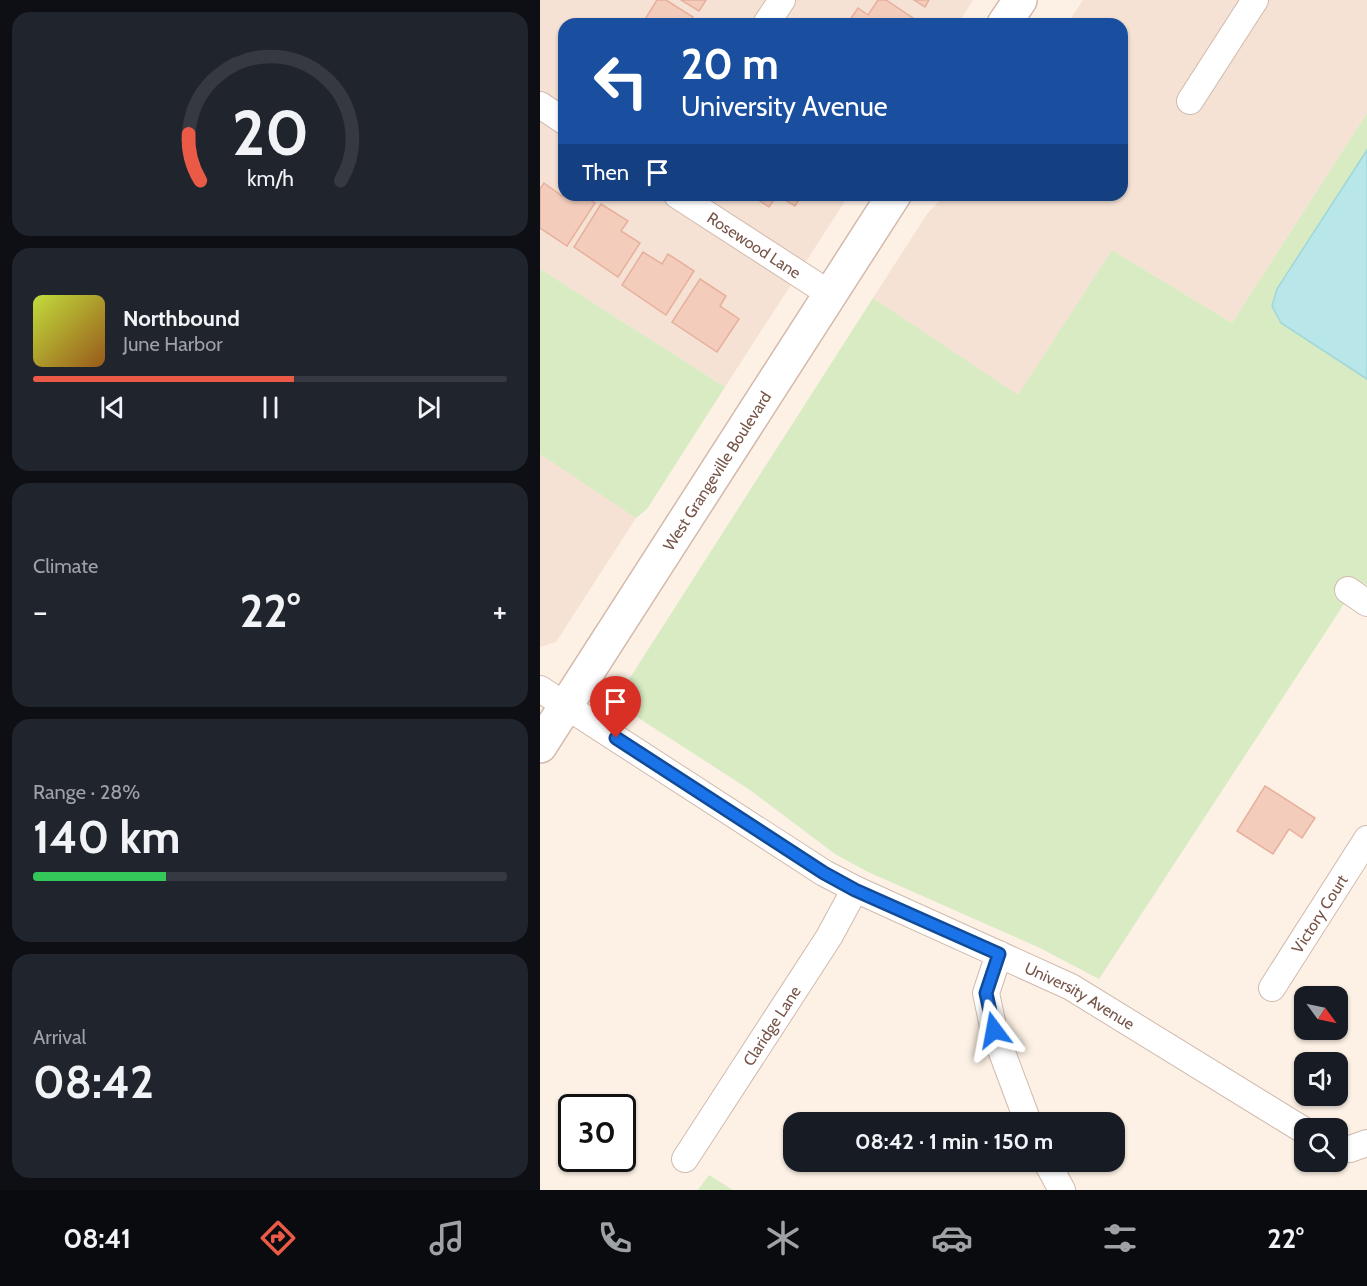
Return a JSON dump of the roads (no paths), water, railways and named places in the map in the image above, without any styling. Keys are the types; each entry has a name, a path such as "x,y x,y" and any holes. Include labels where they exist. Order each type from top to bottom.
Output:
{"main road":[{"path":"1008,18 1020,0"},
{"name":"West Grangeville Boulevard","path":"540,746 553,697 830,294 890,201"}],"street":[{"path":"770,18 782,0"},
{"path":"1190,101 1255,0"},
{"path":"540,105 558,117"},
{"name":"Rosewood Lane","path":"686,201 830,294"},
{"name":"University Avenue","path":"553,697 824,873 855,890 1071,987 1294,1124"},
{"name":"Victory Court","path":"1272,988 1367,839"},
{"name":"Claridge Lane","path":"685,1159 829,937 855,890"},
{"path":"999,954 986,993 994,1030 1024,1112"},
{"path":"1052,1172 1062,1190"}],"water":[{"path":"1367,150 1367,379 1281,323 1272,306 1277,289"}]}
